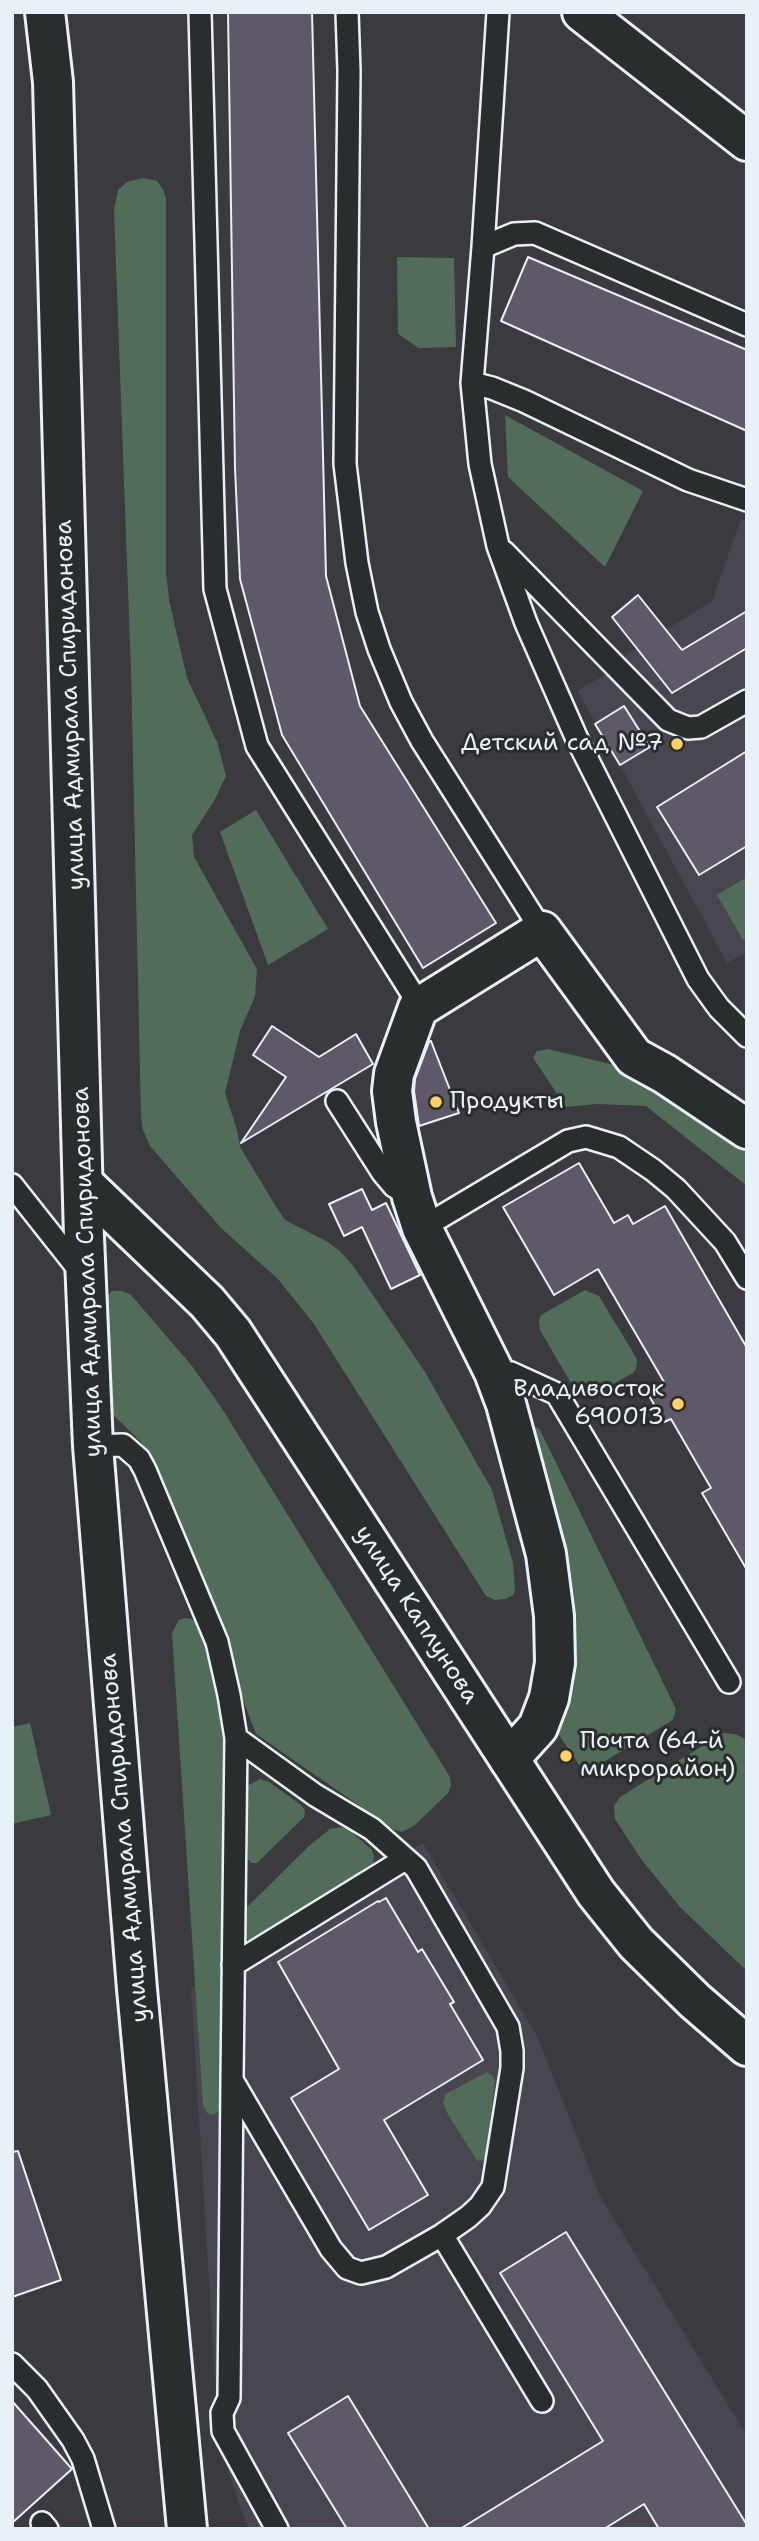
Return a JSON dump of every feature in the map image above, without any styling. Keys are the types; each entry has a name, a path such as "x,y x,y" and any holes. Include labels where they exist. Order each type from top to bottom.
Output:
{"main road":[{"name":"улица Адмирала Спиридонова","path":"44,12 53,82 85,1278 93,1446 137,1989 187,2529"},
{"path":"582,12 747,141"},
{"path":"509,1759 538,1727 549,1698 555,1664 546,1554 506,1404 494,1372 417,1213 396,1122 392,1091 394,1074 420,1006 542,931 634,1057 665,1074 747,1129"},
{"name":"улица Каплунова","path":"84,1184 207,1302 233,1333 596,1893 636,1943 695,2001 747,2046"}],"lane":[{"path":"200,12 215,589 257,746 420,1006"},
{"path":"347,12 349,71 345,464 350,516 364,600 379,649 401,702 422,741 542,931"},
{"path":"498,12 472,383 480,464 498,546 526,623 577,739 698,979 719,1008 747,1036"},
{"path":"483,247 514,234 535,233 747,326"},
{"path":"472,383 524,401 688,480 747,500"},
{"path":"498,546 668,720 688,728 702,727 747,701"},
{"path":"337,1101 383,1173 417,1213 568,1141 586,1137 619,1147 676,1189 725,1242 747,1278"},
{"path":"12,1185 85,1278"},
{"path":"494,1372 511,1373 557,1394 729,1682"},
{"path":"93,1446 123,1445 131,1450 145,1470 217,1642 236,1738 229,2398 222,2413 223,2431 277,2529"},
{"path":"232,2080 331,2249 348,2268 361,2273 386,2267 442,2235 480,2206 493,2187 511,2080 512,2051 508,2027 498,2007 416,1868 372,1829 315,1795 236,1738"},
{"path":"233,1965 405,1859"},
{"path":"442,2235 542,2401"},
{"path":"12,2364 37,2389 73,2440 83,2459 104,2529"}],"shaded area":[{"name":"Детский сад №7","path":"741,519 747,520 747,952 727,963 577,691 617,668 627,654 712,601"},
{"path":"423,1843 538,2038 600,2196 747,2436 747,2529 248,2529 219,2444 191,1988"}],"green space":[{"path":"143,178 157,181 166,199 166,572 169,600 187,678 217,742 226,776 192,835 194,857 257,969 255,996 240,1031 225,1093 240,1147 285,1220 328,1242 354,1267 425,1372 492,1490 513,1563 515,1589 513,1595 505,1599 495,1600 486,1596 314,1324 278,1279 221,1228 150,1146 143,1130 131,671 114,210 118,190 127,182"},
{"path":"397,257 454,258 456,347 419,348 398,334"},
{"path":"505,415 643,491 605,567 508,477"},
{"path":"256,810 328,929 268,965 220,832"},
{"path":"747,877 747,938 743,940 717,895"},
{"path":"548,1049 631,1069 747,1145 747,1186 646,1106 597,1104 566,1107 533,1058 537,1051"},
{"path":"585,1290 599,1296 637,1359 633,1373 590,1397 581,1396 574,1388 540,1330 539,1321 541,1315"},
{"path":"112,1291 131,1295 192,1366 221,1407 450,1777 449,1792 414,1826 402,1832 393,1829 256,1734 240,1692 227,1639 154,1461 140,1441 112,1414 107,1399 102,1309 106,1297"},
{"path":"533,1425 540,1430 676,1709 673,1720 595,1767 579,1765 555,1729 529,1427"},
{"path":"192,1619 198,1625 208,1645 221,1693 227,1742 224,2097 217,2113 212,2115 207,2113 203,2105 172,1633 179,1620"},
{"path":"30,1723 51,1815 12,1824 12,1727"},
{"path":"723,1733 735,1734 747,1740 747,1971 680,1907 641,1859 615,1819 614,1806 620,1797"},
{"path":"260,1779 269,1782 301,1805 305,1811 304,1817 257,1863 251,1863 248,1859 246,1794 247,1786"},
{"path":"341,1827 349,1830 371,1849 374,1855 373,1863 272,1933 251,1941 246,1939 242,1934 246,1908 309,1846 330,1829"},
{"path":"487,2072 495,2081 486,2156 479,2161 446,2111 443,2102 446,2094"}],"building":[{"path":"228,12 312,12 326,576 360,706 496,923 423,968 282,735 240,579 235,468"},
{"path":"528,257 747,350 747,431 501,321"},
{"path":"638,595 682,650 747,611 747,648 672,693 612,617"},
{"path":"624,706 650,747 620,765 595,724"},
{"path":"747,751 747,846 699,875 657,807"},
{"path":"272,1026 319,1057 356,1034 373,1064 241,1143 286,1077 253,1055"},
{"path":"431,1041 459,1113 419,1126 415,1079"},
{"path":"579,1163 614,1223 628,1215 633,1224 665,1206 747,1348 747,1570 702,1493 711,1488 671,1419 664,1422 647,1392 664,1382 598,1269 554,1295 503,1207"},
{"path":"362,1189 372,1210 386,1203 420,1275 391,1289 362,1227 344,1236 329,1204"},
{"path":"386,1898 418,1952 422,1949 454,2002 450,2004 483,2060 384,2120 428,2195 369,2230 291,2098 339,2069 278,1962"},
{"path":"18,2151 61,2280 12,2297 12,2152"},
{"path":"566,2232 747,2529 659,2529 644,2504 604,2529 460,2529 603,2441 500,2273"},
{"path":"348,2396 429,2529 347,2529 288,2433"},
{"path":"12,2401 72,2469 12,2523"}],"place":[{"name":"Детский сад №7","path":"677,744"},
{"name":"Продукты","path":"436,1102"},
{"name":"Владивосток 690013","path":"678,1404"},
{"name":"Почта (64-й микрорайон)","path":"566,1756"}]}
